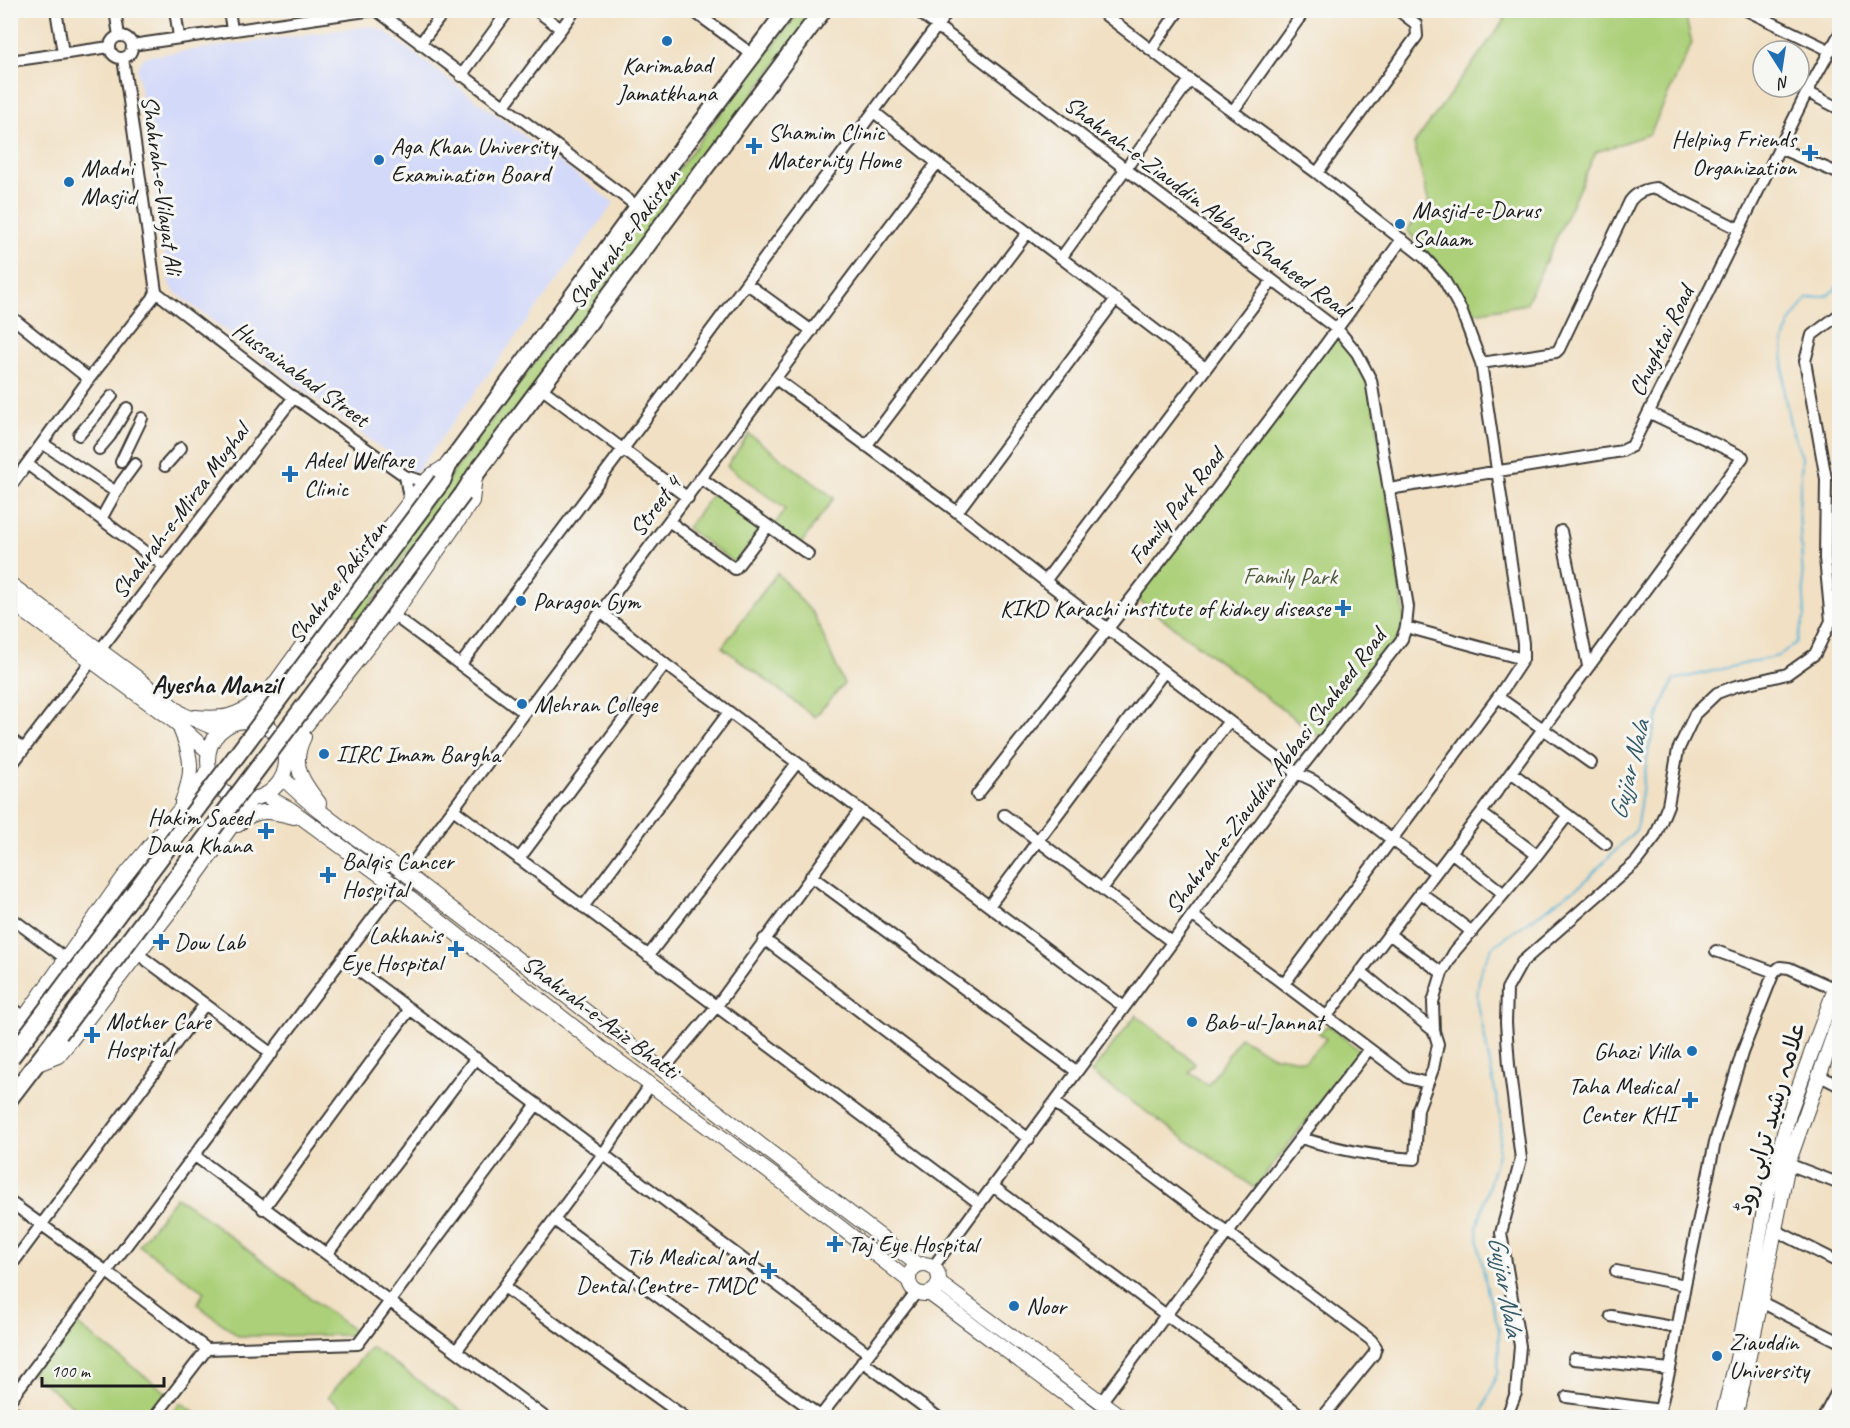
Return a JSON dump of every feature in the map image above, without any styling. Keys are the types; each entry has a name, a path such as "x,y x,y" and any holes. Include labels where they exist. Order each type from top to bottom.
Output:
{"highway":[{"name":"Shahrah-e-Pakistan","path":"434,482 786,10"},
{"name":"Shahrah-e-Pakistan","path":"463,494 823,10"},
{"name":"Shahrae Pakistan","path":"11,1057 434,482"},
{"name":"Shahrae Pakistan","path":"35,1065 463,494"},
{"path":"10,1098 35,1065"}],"main road":[{"path":"285,755 393,615 472,501 475,475"},
{"path":"248,722 367,556 410,502 434,482"},
{"path":"10,584 96,655 183,721 209,752"},
{"path":"10,601 96,655"},
{"path":"332,820 303,780 297,753 306,732 350,671"},
{"path":"183,721 221,718 238,714 267,693"},
{"path":"183,721 221,731"},
{"path":"178,812 191,774 183,721"},
{"path":"35,1065 58,1056 138,954 215,848 258,797 272,790 282,777 285,755 279,738 273,731 257,723 233,724 221,731 213,741 209,752 209,768 213,779 229,794 240,798 258,797"},
{"path":"10,1038 123,878 196,790 209,768"},
{"name":"Shahrah-e-Aziz Bhatti","path":"282,777 297,793 332,820 405,873 918,1265"},
{"name":"Shahrah-e-Aziz Bhatti","path":"258,797 307,821 398,888 593,1041 785,1184 908,1280"},
{"path":"215,848 244,818 258,812 274,812 307,821"},
{"name":"علامہ رشید ترابی روڈ","path":"1722,1418 1737,1359 1766,1199 1790,1111 1838,982"},
{"name":"علامہ رشید ترابی روڈ","path":"1735,1418 1788,1164 1839,1017"},
{"path":"928,1290 938,1274 933,1267 918,1265 909,1274 910,1287 928,1290 1102,1401 1123,1418"},
{"path":"928,1290 1093,1416"}],"street":[{"path":"56,10 63,53"},
{"path":"115,10 119,36"},
{"path":"176,10 179,37"},
{"path":"229,10 232,30"},
{"path":"420,44 445,10"},
{"path":"461,75 509,10"},
{"path":"536,10 561,29"},
{"path":"503,107 574,10"},
{"path":"692,10 753,55"},
{"name":"Shahrah-e-Ziauddin Abbasi Shaheed Road","path":"916,10 1338,330 1357,353 1371,380 1408,608 1402,639 1297,773 933,1267"},
{"path":"460,664 949,10"},
{"path":"1100,10 1190,80 1317,173 1425,258 1443,278 1461,310 1481,363 1523,643 1523,659 1498,697 1284,984"},
{"path":"1152,50 1179,10"},
{"path":"1233,111 1305,10"},
{"path":"1317,173 1417,36 1416,24 1398,10"},
{"path":"1746,10 1830,51"},
{"path":"132,45 378,11 638,207"},
{"name":"Chughtai Road","path":"1811,85 1839,33"},
{"path":"119,36 126,37 132,45 129,54 123,58 112,54 110,47 112,40 119,36"},
{"path":"11,58 110,47"},
{"name":"Shahrah-e-Vilayat Ali","path":"12,482 156,292 123,58"},
{"path":"1061,258 1190,80"},
{"path":"1811,94 1839,109"},
{"name":"Chughtai Road","path":"1389,489 1622,451 1632,446 1804,99"},
{"path":"874,112 937,163 1206,368"},
{"path":"1779,148 1839,174"},
{"name":"Street 4","path":"405,873 937,163"},
{"path":"1481,363 1556,352 1559,349 1630,201 1636,194 1656,188 1739,229"},
{"path":"866,446 1028,232"},
{"name":"Family Park Road","path":"977,795 1338,330 1402,239"},
{"path":"1045,581 1272,281"},
{"path":"746,283 812,331"},
{"name":"Hussainabad Street","path":"156,292 294,397 405,476 434,482"},
{"path":"957,512 1116,299"},
{"path":"1506,1418 1516,1393 1520,1346 1501,1233 1521,1159 1509,1065 1506,1023 1507,989 1522,962 1636,862 1655,837 1668,805 1678,750 1695,714 1717,693 1787,674 1815,654 1831,621 1825,558 1827,479 1805,361 1812,335 1839,314"},
{"path":"10,316 89,379"},
{"path":"776,379 957,512 1297,773 1314,781 1435,872"},
{"path":"541,388 687,498"},
{"path":"79,435 112,396"},
{"name":"Shahrah-e-Mirza Mughal","path":"10,766 294,397"},
{"path":"99,449 111,436 127,408"},
{"path":"1327,1016 1481,813 1743,457 1650,412"},
{"path":"121,462 142,418"},
{"path":"42,443 116,492"},
{"path":"165,466 181,448"},
{"path":"27,464 164,566"},
{"path":"101,519 135,464"},
{"path":"405,476 410,502"},
{"path":"702,479 808,554"},
{"path":"670,522 735,569 768,526"},
{"path":"1561,531 1588,666"},
{"path":"601,612 665,664 1124,1006"},
{"path":"393,615 525,713"},
{"path":"1406,627 1523,659"},
{"path":"519,859 665,664"},
{"path":"989,906 1164,672"},
{"path":"1498,697 1591,763"},
{"path":"583,907 729,712"},
{"path":"1102,889 1228,721"},
{"path":"10,739 24,749"},
{"path":"648,956 797,763"},
{"path":"1511,772 1606,844"},
{"path":"453,809 980,1204"},
{"path":"663,1070 716,1007 860,810"},
{"path":"1481,813 1537,855"},
{"path":"1004,815 1172,942"},
{"path":"1301,1138 1336,1150 1415,1159 1418,1109 1433,1069 1438,1044 1434,1031 1433,1002 1442,973 1455,951 1568,815"},
{"path":"1451,852 1504,894"},
{"path":"811,876 1076,1071"},
{"path":"10,1400 398,888"},
{"path":"1420,892 1472,932"},
{"path":"1192,915 1408,1078 1427,1083"},
{"path":"10,917 66,959"},
{"path":"1389,933 1442,973"},
{"path":"764,939 1029,1139"},
{"path":"1716,951 1774,972"},
{"path":"138,954 272,1054"},
{"path":"343,959 603,1154 865,1357 939,1418"},
{"path":"1567,1397 1659,1414 1715,1142 1742,1053 1774,972 1780,967 1789,968 1838,982"},
{"path":"1360,971 1434,1031"},
{"path":"10,1267 205,1004"},
{"path":"10,1006 24,1017"},
{"path":"263,1209 410,1008"},
{"path":"1102,1401 1227,1233 1369,1049"},
{"path":"327,1254 476,1058"},
{"path":"1818,1076 1839,1086"},
{"path":"456,1352 603,1154 651,1084"},
{"path":"1055,1103 1371,1340 1376,1347 1374,1354 1322,1418"},
{"path":"10,1202 107,1272 207,1349 358,1344 537,1104"},
{"path":"195,1156 546,1418"},
{"path":"1788,1164 1839,1184"},
{"path":"993,1187 1305,1418"},
{"path":"554,1220 820,1417 865,1357 928,1290"},
{"path":"1775,1230 1839,1263"},
{"path":"1616,1271 1685,1285"},
{"path":"504,1287 686,1418"},
{"path":"1761,1302 1839,1342"},
{"path":"1611,1316 1678,1328"},
{"path":"154,1418 207,1349"},
{"path":"1574,1359 1670,1369"},
{"path":"1823,1418 1839,1386"},
{"path":"10,1409 22,1418"}],"shaded area":[{"path":"370,26 384,31 614,203 415,474 176,293 169,284 137,68 143,58 148,56"}],"green space":[{"path":"800,11 816,11 359,619 352,614 443,486 700,140"},
{"path":"1494,11 1684,11 1692,43 1650,134 1596,152 1526,304 1475,313 1407,230 1429,204 1414,144 1505,19"},
{"name":"Family Park","path":"1338,330 1371,380 1406,627 1323,740 1133,596"},
{"path":"749,434 834,498 800,545 774,526 785,509 727,466"},
{"path":"715,491 763,527 735,563 687,528"},
{"path":"777,573 814,615 844,684 815,717 722,647"},
{"path":"1136,1015 1191,1060 1195,1064 1189,1072 1208,1085 1240,1037 1271,1055 1305,1061 1326,1039 1319,1033 1328,1025 1360,1051 1255,1188 1091,1073"},
{"path":"176,1197 359,1335 238,1336 197,1304 204,1292 139,1245"},
{"path":"71,1320 171,1396 153,1417 87,1417 31,1373"},
{"path":"371,1347 470,1417 353,1417 328,1397"},
{"path":"181,1402 201,1417 170,1417"}],"waterway":[{"name":"Gujjar Nala","path":"1480,1418 1498,1371 1499,1329 1488,1293 1477,1227 1498,1154 1501,1121 1477,998 1480,972 1492,947 1582,884 1636,830 1649,746 1660,710 1674,680 1778,656 1796,643 1805,616 1799,510 1802,457 1791,428 1784,392 1783,346 1789,324 1807,299 1828,295 1840,285"}],"place":[{"name":"Karimabad Jamatkhana","path":"667,41"},
{"name":"Shamim Clinic Maternity Home","path":"754,146"},
{"name":"Helping Friends Organization","path":"1810,153"},
{"name":"Aga Khan University Examination Board","path":"379,160"},
{"name":"Madni Masjid","path":"69,182"},
{"name":"Masjid-e-Darus Salaam","path":"1400,224"},
{"name":"Adeel Welfare Clinic","path":"290,474"},
{"name":"Paragon Gym","path":"521,601"},
{"name":"KIKD Karachi institute of kidney disease","path":"1343,608"},
{"name":"Mehran College","path":"522,704"},
{"name":"IIRC Imam Bargha","path":"324,754"},
{"name":"Hakim Saeed Dawa Khana","path":"266,831"},
{"name":"Balqis Cancer Hospital","path":"328,875"},
{"name":"Dow Lab","path":"161,942"},
{"name":"Lakhanis Eye Hospital","path":"456,949"},
{"name":"Bab-ul-Jannat","path":"1192,1022"},
{"name":"Mother Care Hospital","path":"92,1035"},
{"name":"Ghazi Villa","path":"1692,1051"},
{"name":"Taha Medical Center KHI","path":"1690,1100"},
{"name":"Taj Eye Hospital","path":"835,1244"},
{"name":"Tib Medical and Dental Centre- TMDC","path":"769,1271"},
{"name":"Noor","path":"1014,1306"},
{"name":"Ziauddin University","path":"1717,1356"}],"district":[{"name":"Ayesha Manzil","path":"216,684"}]}
